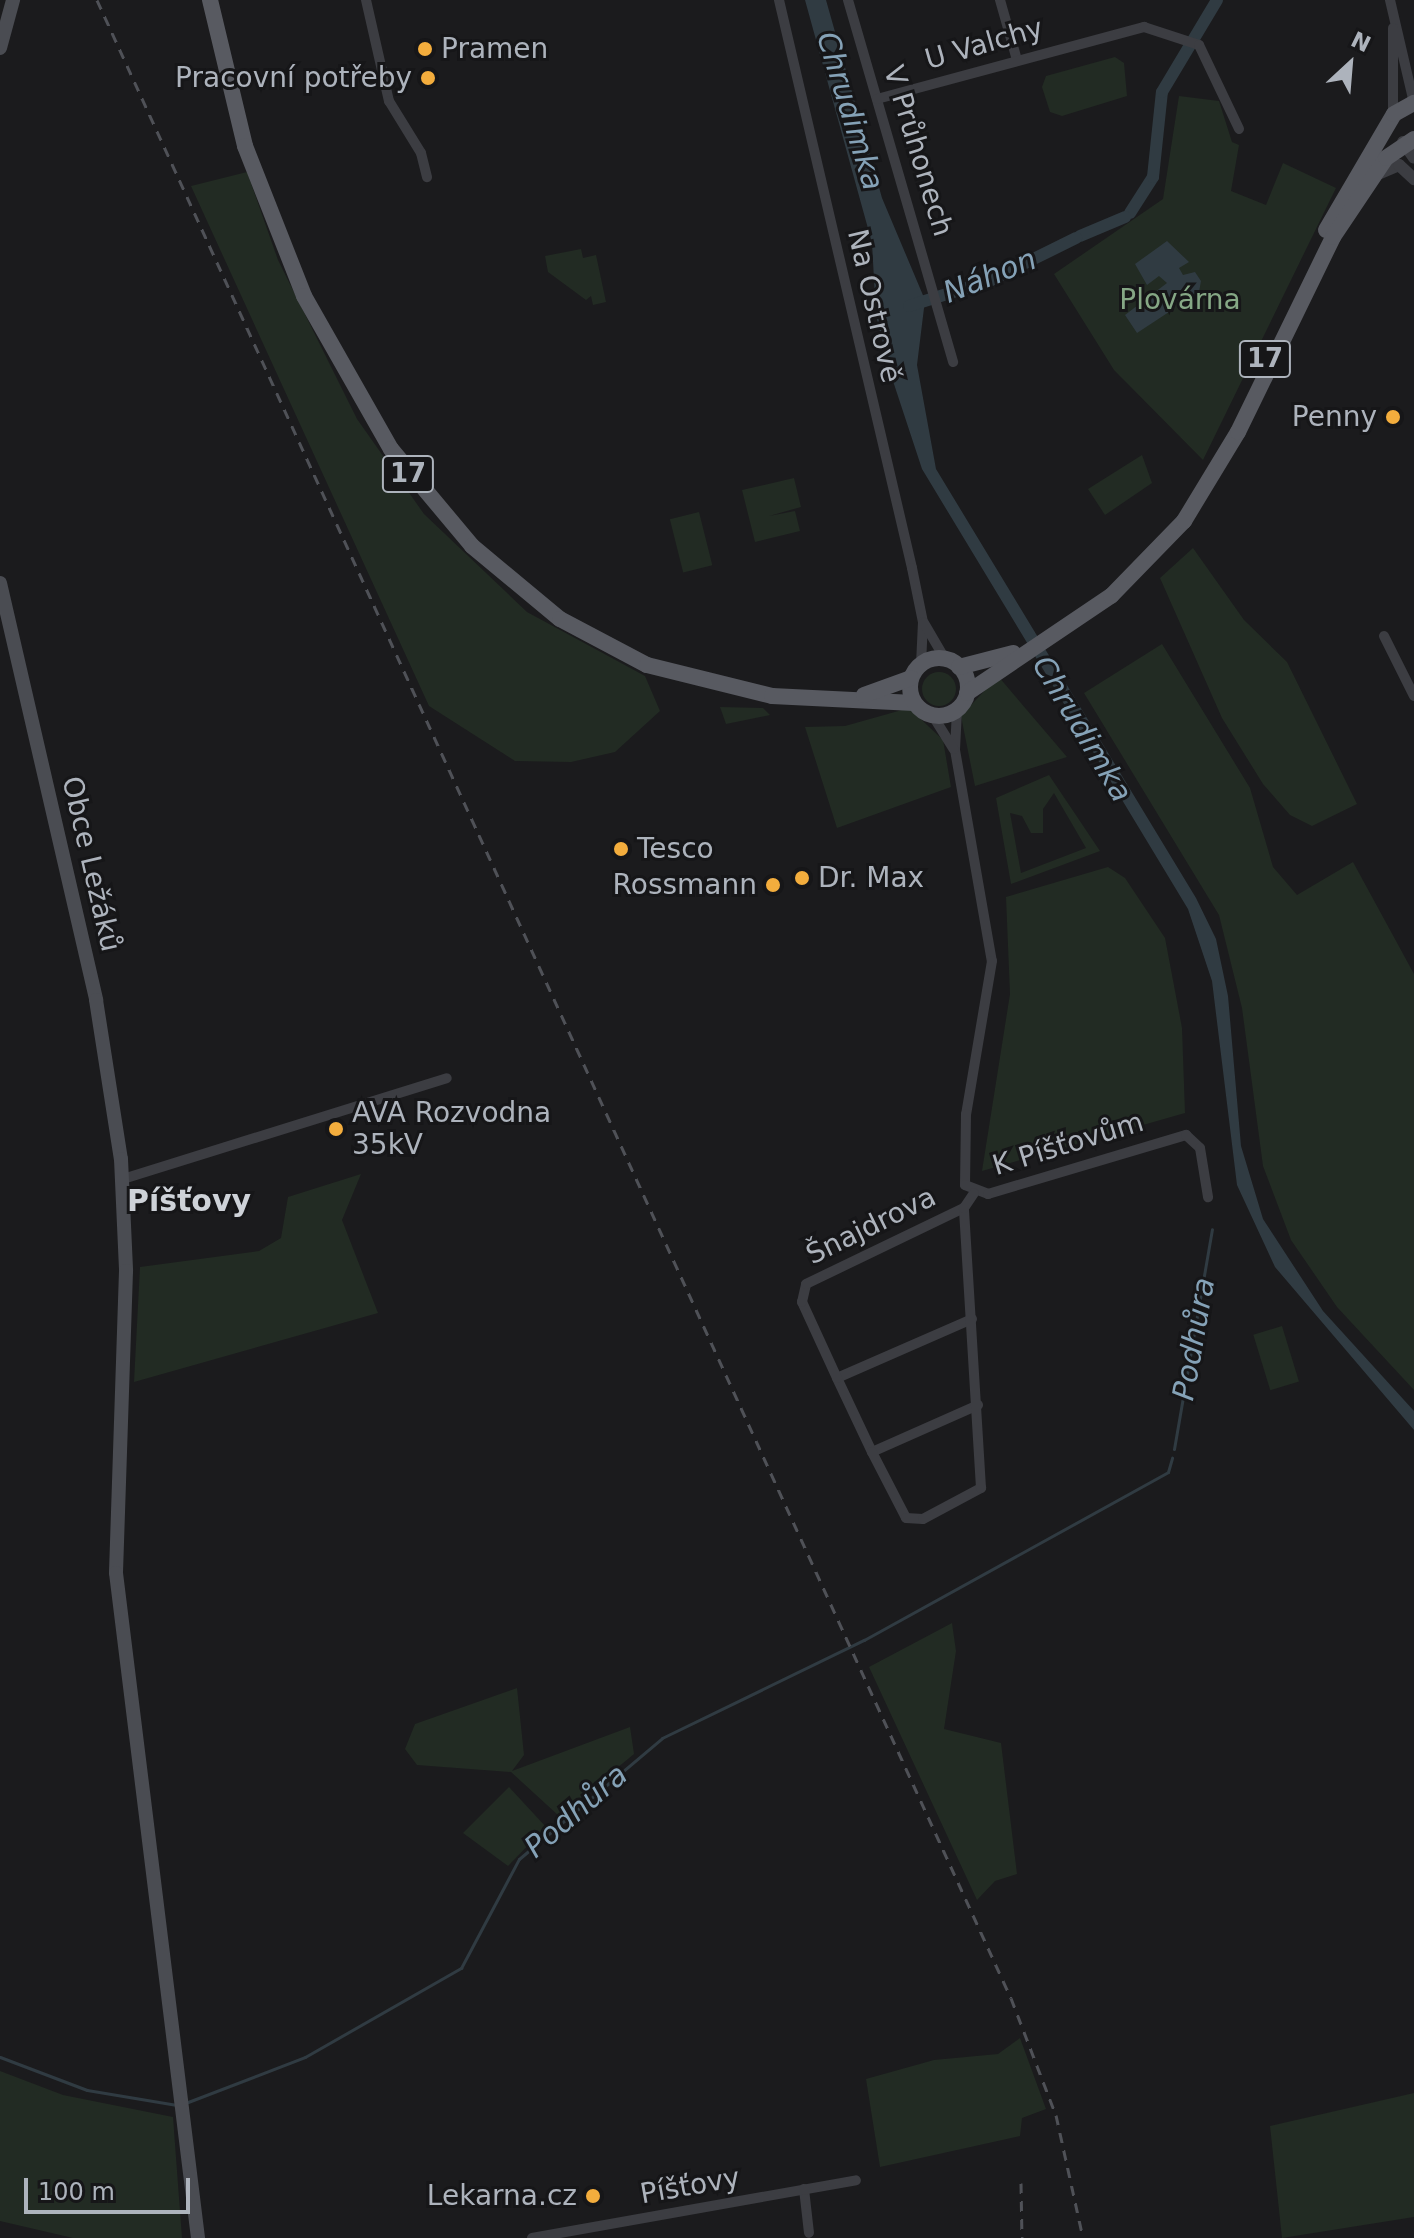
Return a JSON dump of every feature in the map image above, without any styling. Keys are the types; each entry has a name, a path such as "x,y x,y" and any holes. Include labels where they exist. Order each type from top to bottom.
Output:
{"main road":[{"path":"0,48 13,0"},
{"name":"17","path":"210,0 245,146 304,296 364,407 448,521 535,600 631,659 743,692 914,703 933,716"},
{"path":"1408,141 1392,119 1414,103"},
{"name":"17","path":"1165,544 1242,408 1337,209 1392,119"},
{"name":"17","path":"957,710 967,693 1007,660 1055,636 1165,544 1224,458 1325,251 1372,178 1408,141"},
{"name":"Obce Ležáků","path":"0,583 102,1028 121,1159 116,1573 186,2119 198,2238"},
{"name":"17","path":"852,698 916,671 952,663 1007,660"},
{"path":"952,663 967,693"},
{"path":"914,703 916,671"},
{"path":"933,716 957,710"}],"street":[{"path":"366,0 389,101 423,156 427,177"},
{"name":"Na Ostrově","path":"779,0 923,622 916,671"},
{"name":"V Průhonech","path":"848,0 937,297 953,362"},
{"path":"1000,0 1017,60"},
{"path":"1390,0 1414,103"},
{"path":"1392,119 1393,18"},
{"name":"U Valchy","path":"877,99 1133,28 1180,33 1199,45 1239,129"},
{"path":"1408,141 1414,158"},
{"path":"1372,178 1394,164 1414,179"},
{"name":"Na Ostrově","path":"923,622 952,663"},
{"path":"1384,636 1414,696"},
{"path":"955,750 957,710"},
{"path":"933,716 955,750"},
{"name":"K Píšťovům","path":"955,750 983,880 992,971 965,1129 964,1180 974,1193 1186,1135 1200,1148 1208,1197"},
{"path":"123,1179 447,1078"},
{"name":"Šnajdrova","path":"964,1208 982,1484 949,1507 906,1518 802,1302 806,1284 964,1208 974,1193"},
{"path":"837,1378 972,1319"},
{"path":"872,1452 978,1405"},
{"name":"Píšťovy","path":"532,2238 856,2180"},
{"path":"804,2189 809,2233"}],"green space":[{"path":"1115,57 1124,63 1127,96 1062,116 1050,112 1042,87 1046,76"},
{"name":"Plovárna","path":"1179,96 1219,101 1232,142 1239,145 1231,191 1266,205 1283,163 1336,188 1203,460 1114,370 1054,274 1163,199"},
{"path":"247,172 278,260 357,419 424,514 527,612 645,676 660,711 615,752 571,762 515,761 429,706 191,186"},
{"path":"581,249 583,258 596,255 606,302 593,305 591,296 586,300 548,272 545,256"},
{"path":"1142,455 1152,483 1105,515 1088,489"},
{"path":"794,478 801,507 769,516 795,511 800,531 755,542 742,490"},
{"path":"699,512 712,565 683,573 670,519"},
{"path":"1193,548 1244,620 1287,662 1357,804 1312,826 1290,815 1263,784 1222,718 1160,578"},
{"path":"1162,644 1250,788 1273,867 1297,895 1353,862 1414,974 1414,1390 1337,1307 1291,1240 1263,1166 1242,1008 1219,915 1084,693"},
{"path":"939,672 951,677 956,689 951,701 939,706 927,701 922,689 927,677"},
{"path":"998,676 1067,757 975,786 961,716"},
{"path":"720,707 763,708 770,715 726,724"},
{"path":"909,708 943,740 951,787 837,828 805,727 845,726"},
{"path":"1049,775 1100,851 1011,884 996,798","holes":["1054,793 1086,848 1021,873 1010,813 1022,816 1031,833 1043,833 1043,809"]},
{"path":"1108,867 1125,878 1165,938 1182,1028 1185,1113 982,1171 1010,994 1006,897"},
{"path":"361,1174 342,1220 378,1313 134,1382 140,1267 259,1251 281,1238 288,1197"},
{"path":"1282,1326 1299,1381 1270,1390 1253,1335"},
{"path":"952,1623 956,1651 944,1729 1001,1743 1017,1874 995,1881 977,1900 869,1667"},
{"path":"517,1688 524,1755 512,1771 630,1727 634,1754 559,1816 511,1772 417,1765 405,1749 415,1724"},
{"path":"509,1787 546,1827 508,1866 463,1833"},
{"path":"1020,2038 1046,2109 1022,2118 1020,2136 880,2167 866,2079 934,2060 998,2054"},
{"path":"0,2071 63,2095 173,2117 182,2238 73,2238 0,2221"},
{"path":"1414,2093 1414,2217 1282,2238 1270,2126"}],"water":[{"name":"Chrudimka","path":"805,0 826,0 882,198 925,300 917,365 936,469 1196,898 1216,939 1228,996 1241,1146 1263,1219 1323,1311 1414,1411 1414,1430 1275,1267 1237,1185 1212,981 1188,909 922,469 892,378 876,316 872,243"},
{"path":"1167,241 1189,262 1179,268 1183,275 1195,272 1201,281 1199,292 1169,303 1172,310 1137,333 1125,315 1167,283 1159,276 1147,285 1135,264"}],"waterway":[{"name":"Náhon","path":"1130,213 1153,177 1162,92 1217,0"},
{"name":"Náhon","path":"1080,236 1125,217"},
{"name":"Náhon","path":"909,306 991,280 1076,238"},
{"name":"Podhůra","path":"1174,1449 1212,1229"},
{"name":"Podhůra","path":"188,2102 305,2057 461,1968 519,1859 662,1738 864,1640 1168,1472 1172,1458"},
{"name":"Podhůra","path":"0,2057 87,2090 177,2105"}],"railway":[{"path":"97,0 1011,1998 1056,2115 1083,2238"},
{"path":"1021,2183 1022,2238"}],"place":[{"name":"Pramen","path":"425,49"},
{"name":"Pracovní potřeby","path":"428,78"},
{"name":"Penny","path":"1393,417"},
{"name":"Tesco","path":"621,849"},
{"name":"Dr. Max","path":"802,878"},
{"name":"Rossmann","path":"773,885"},
{"name":"AVA Rozvodna 35kV","path":"336,1129"},
{"name":"Lekarna.cz","path":"593,2196"}],"district":[{"name":"Píšťovy","path":"189,1201"}]}
